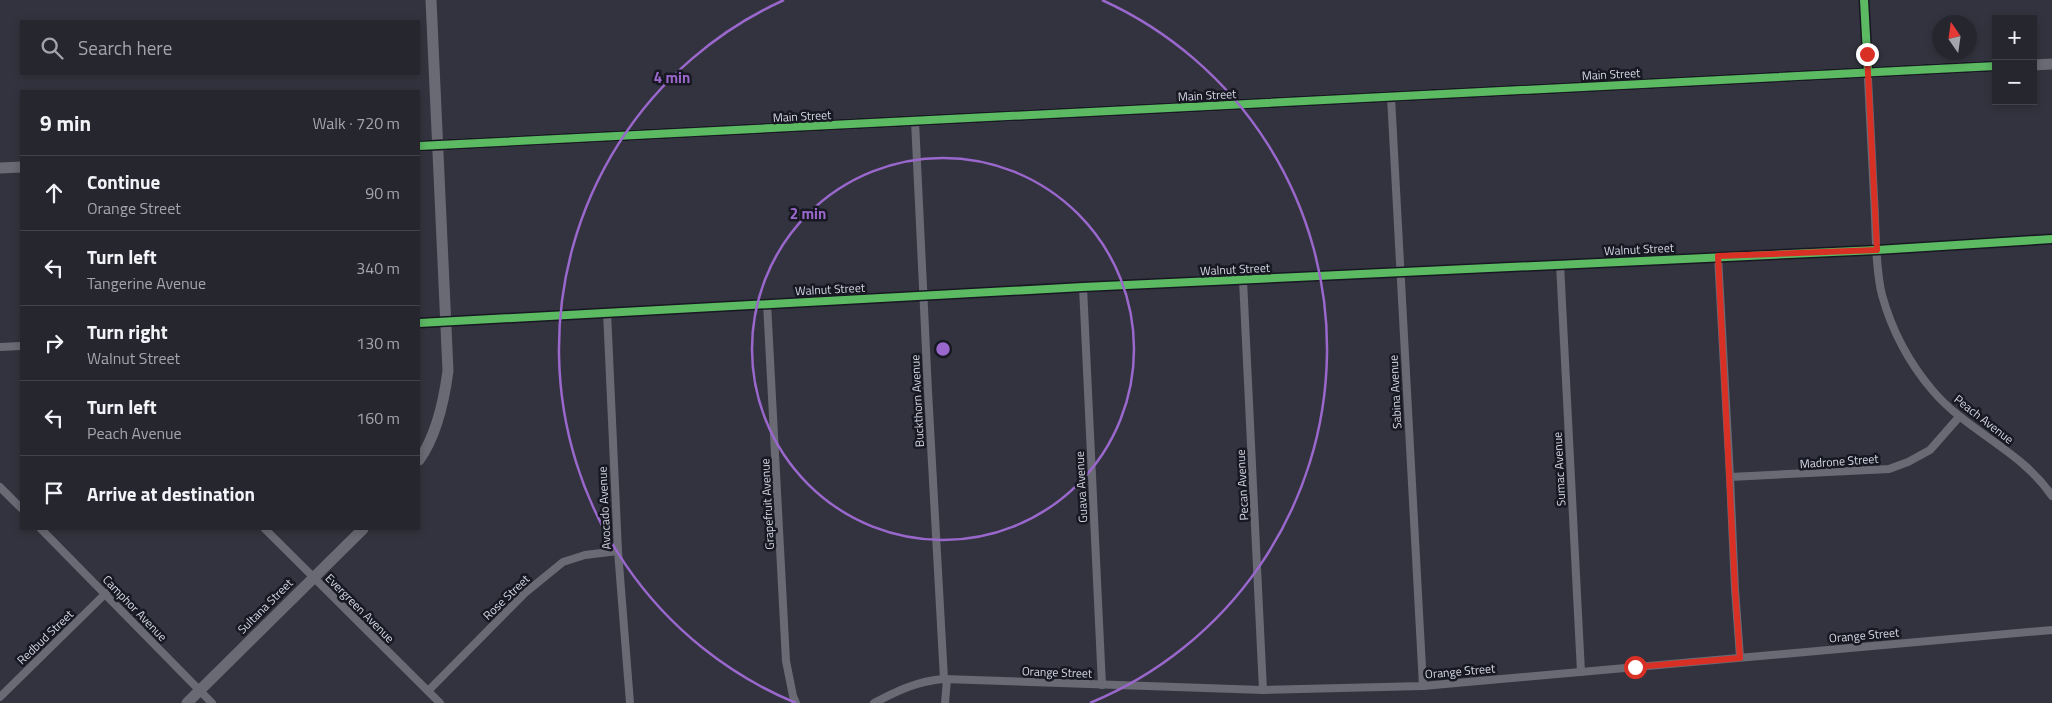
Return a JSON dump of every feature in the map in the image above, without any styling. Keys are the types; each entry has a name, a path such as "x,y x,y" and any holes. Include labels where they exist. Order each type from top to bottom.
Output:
{"main road":[{"path":"420,458 433,433 445,391 448,371 431,0"},
{"path":"2037,65 2052,64"},
{"name":"Main Street","path":"420,146 1992,66"},
{"path":"0,168 20,167"},
{"name":"Sultana Street","path":"187,703 362,530"}],"street":[{"name":"Peach Avenue","path":"1864,0 1877,250 1882,294 1894,330 1909,359 1934,392 1959,417 1997,443 2025,466 2052,496"},
{"name":"Sabina Avenue","path":"1391,97 1423,686"},
{"name":"Buckthorn Avenue","path":"916,121 923,296 945,703"},
{"name":"Walnut Street","path":"420,323 767,303 1400,271 1877,250 2052,239"},
{"path":"1718,256 1740,658"},
{"name":"Sumac Avenue","path":"1560,264 1581,672"},
{"name":"Pecan Avenue","path":"1243,280 1263,690"},
{"name":"Guava Avenue","path":"1084,287 1102,686"},
{"name":"Grapefruit Avenue","path":"767,303 786,661 796,703"},
{"name":"Avocado Avenue","path":"606,312 618,551 630,703"},
{"path":"0,347 20,346"},
{"name":"Madrone Street","path":"1730,478 1889,469 1908,462 1930,450 1959,417"},
{"path":"0,487 20,507"},
{"name":"Camphor Avenue","path":"42,530 212,703"},
{"name":"Evergreen Avenue","path":"266,530 440,703"},
{"name":"Rose Street","path":"428,691 525,593 563,562 585,555 618,551"},
{"name":"Redbud Street","path":"0,697 106,593"},
{"name":"Orange Street","path":"874,703 903,688 930,680 945,679 1102,686 1263,690 1423,686 2052,630"}],"cycle path":[{"path":"1864,0 1868,72"},
{"path":"420,146 1992,66"},
{"path":"420,323 1083,287 1877,250 2052,239"}],"route":[{"path":"1635,667 1740,658 1718,256 1877,250 1867,54"}]}
